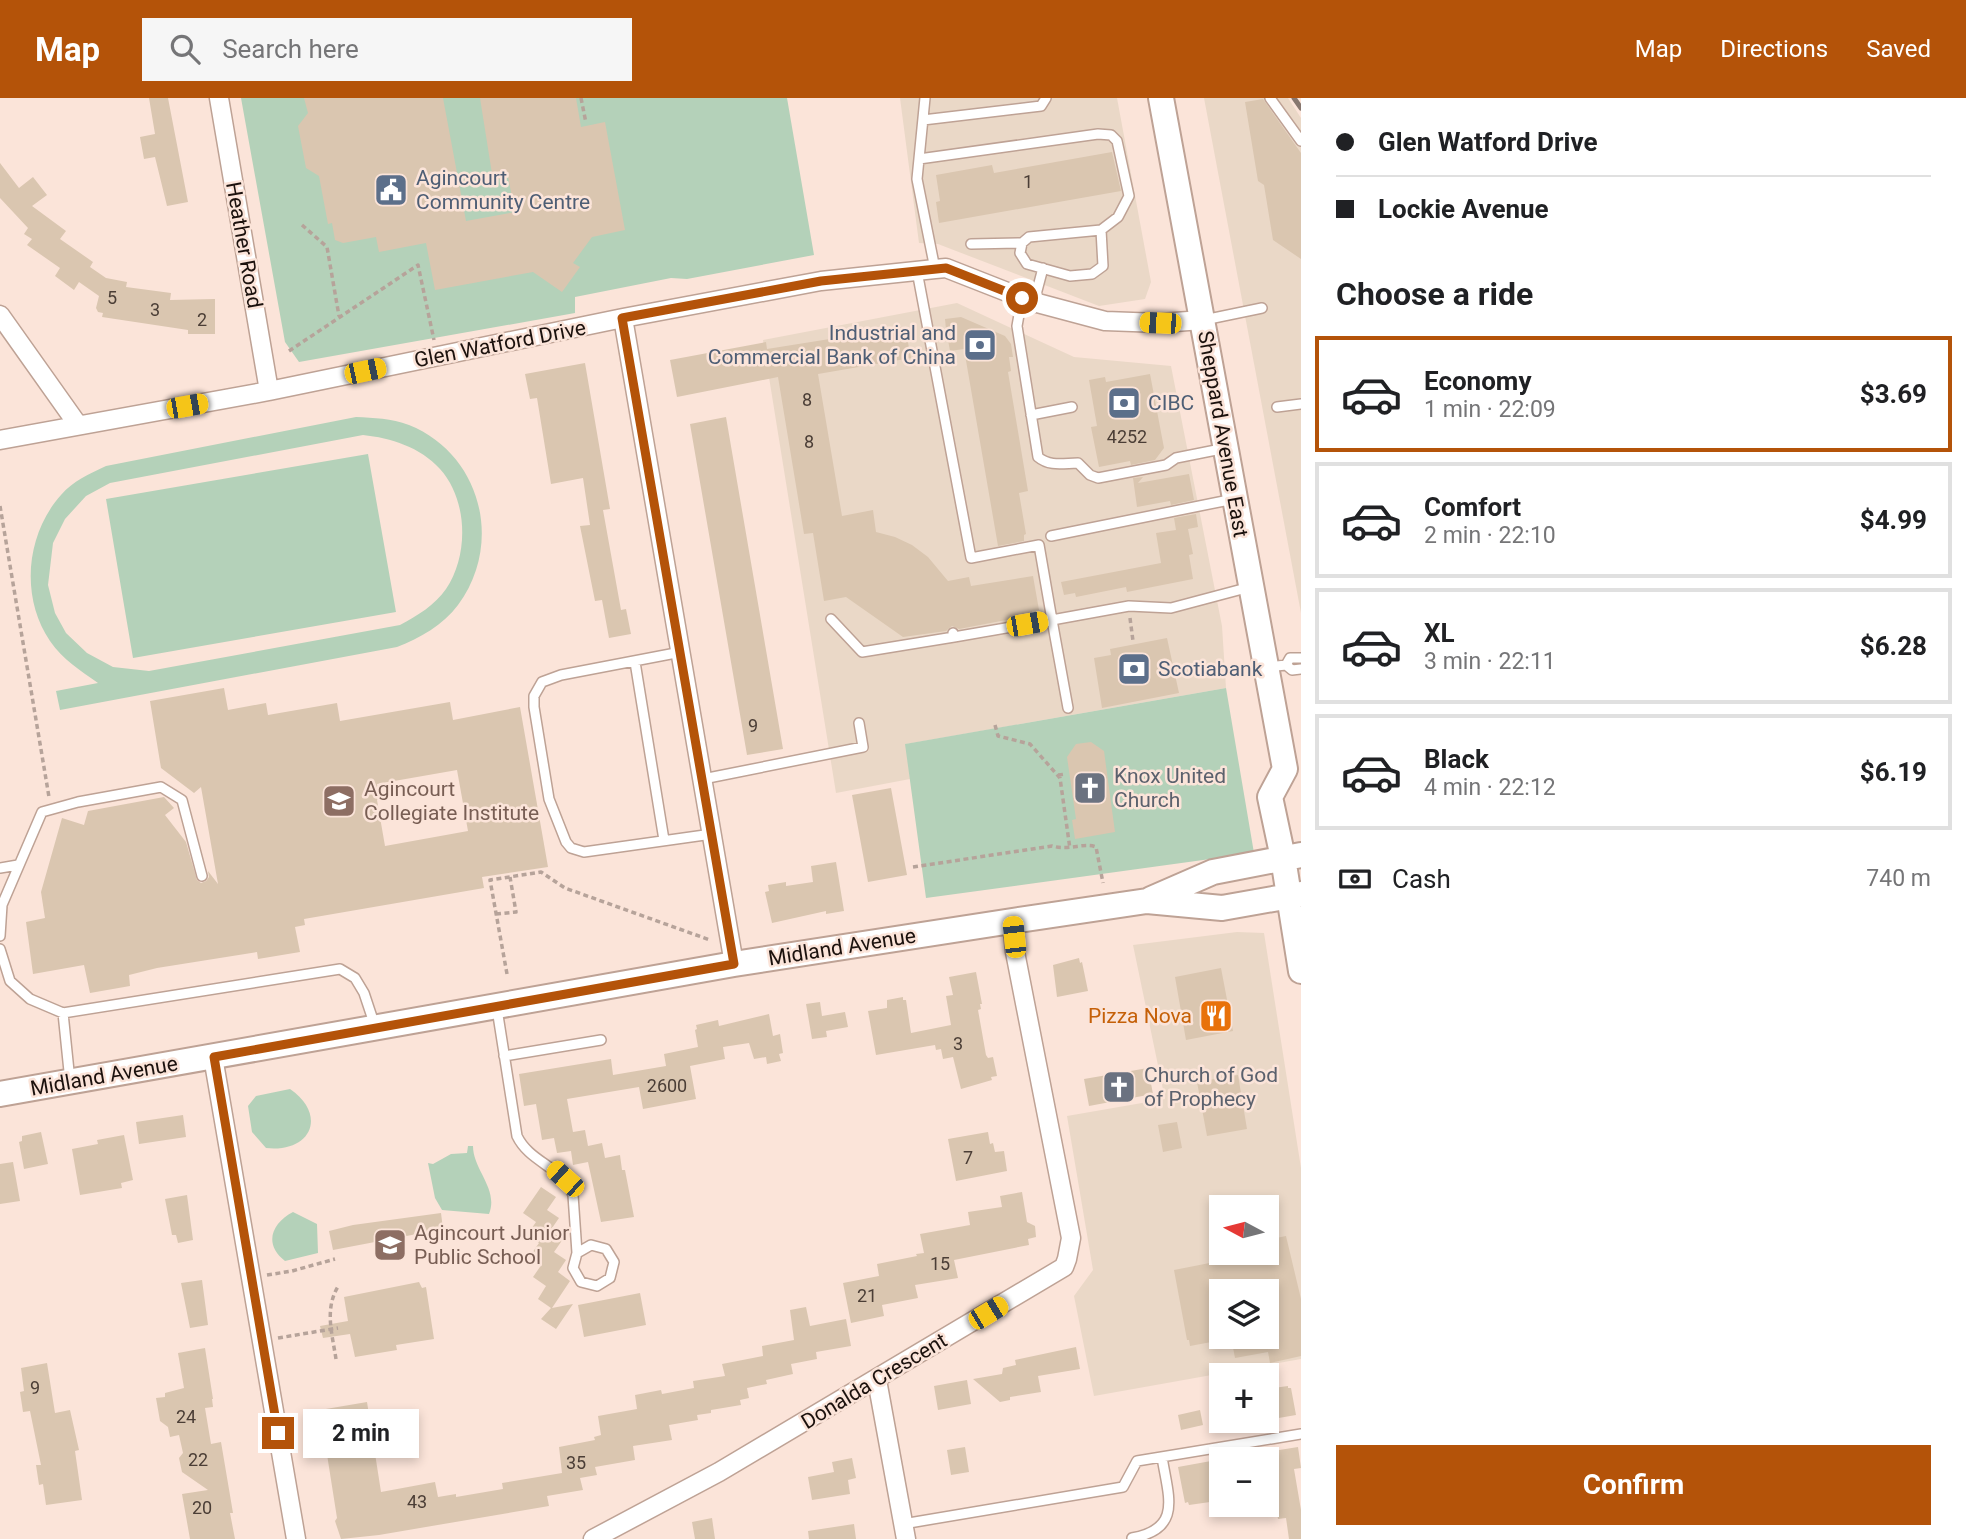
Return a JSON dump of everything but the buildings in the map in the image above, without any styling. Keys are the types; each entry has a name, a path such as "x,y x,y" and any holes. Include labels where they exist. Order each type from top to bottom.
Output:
{"main road":[{"name":"Sheppard Avenue East","path":"1161,98 1251,586 1276,666 1293,776 1270,797 1292,857 1301,971"},
{"name":"Midland Avenue","path":"1147,901 1213,873 1292,857"},
{"name":"Midland Avenue","path":"0,1094 734,964 1012,921 1147,901 1222,908 1295,895"}],"street":[{"name":"Heather Road","path":"219,98 269,391"},
{"name":"Glen Watford Drive","path":"0,440 269,391 622,318 821,281 935,269 946,268 1028,300 1105,321 1160,323 1203,320"},
{"path":"0,315 78,425"},
{"path":"622,318 734,964"},
{"name":"Donalda Crescent","path":"593,1539 707,1479 1064,1267 1070,1238 1012,921"},
{"path":"214,1057 296,1539"},
{"path":"877,1380 905,1532"}],"lane":[{"path":"925,98 917,179 935,269"},
{"path":"923,120 1041,106 1046,98"},
{"path":"1270,98 1301,141"},
{"path":"919,159 1098,134 1111,135 1117,141 1129,196 1118,217 1101,230 1030,237 1023,243 1020,253 1027,264 1070,276 1092,274 1103,266 1101,230"},
{"path":"971,244 1023,243"},
{"path":"1043,268 1017,326 1038,457 1050,464 1078,463 1090,475 1098,478 1166,465 1176,458 1226,448"},
{"path":"917,271 971,558 1039,545 1068,708"},
{"path":"1203,320 1262,308"},
{"path":"1277,408 1301,404"},
{"path":"1031,415 1072,407"},
{"path":"1051,536 1236,499"},
{"path":"831,619 862,652 1129,606 1171,608 1251,586"},
{"path":"681,652 561,675 542,682 534,696 540,747 549,799 571,848 584,852 712,835"},
{"path":"1276,666 1290,658 1301,658"},
{"path":"635,662 664,840"},
{"path":"1276,666 1301,669"},
{"path":"703,779 863,747 859,723"},
{"path":"0,936 2,905 18,865 42,812 52,809 161,787 182,800 202,876"},
{"path":"0,868 18,865"},
{"path":"0,949 2,963 10,981 30,999 63,1013 340,969 355,978 375,1028"},
{"path":"496,1006 516,1128 523,1147 565,1179 573,1195 577,1253 573,1268 581,1282 597,1286 610,1278 614,1262 606,1249 591,1245 577,1253"},
{"path":"63,1013 71,1082"},
{"path":"504,1056 601,1040"},
{"path":"905,1532 1123,1487 1137,1461 1301,1434"},
{"path":"1132,1538 1151,1535 1167,1519 1170,1503 1162,1457"}],"path":[{"path":"581,98 586,123"},
{"path":"302,225 327,247 339,316"},
{"path":"289,351 418,265 437,356"},
{"path":"0,506 52,809"},
{"path":"1129,606 1133,640"},
{"path":"995,724 998,736 1030,744 1058,775 1070,849"},
{"path":"1058,775 1066,774"},
{"path":"913,867 1052,845 1070,849 1091,844 1096,847 1102,883"},
{"path":"508,974 490,880 541,872 565,888 710,940"},
{"path":"496,914 516,912 510,877"},
{"path":"265,1275 292,1271 335,1259"},
{"path":"336,1359 329,1308 339,1285"},
{"path":"276,1338 338,1328"}],"shaded area":[{"path":"900,98 1117,98 1151,282 1145,299 1099,306 938,244 919,243"},
{"path":"1204,98 1288,98 1301,118 1301,613"},
{"path":"957,303 1074,357 1171,366 1222,626 1226,688 906,744 910,779 836,793 763,340"},
{"path":"1237,932 1264,933 1301,1168 1301,1359 1279,1363 1209,1363 1209,1375 1094,1396 1074,1296 1093,1270 1067,1116 1165,1099 1133,945"}],"green space":[{"path":"241,98 787,98 814,255 575,297 575,313 299,362 285,342"},
{"path":"356,417 396,421 434,439 454,457 468,478 478,503 482,528 480,555 472,581 452,612 430,630 397,647 60,710 56,691 98,683 60,654 40,624 31,586 34,547 40,528 61,495 76,482 106,466","holes":["363,435 414,449 432,461 449,482 456,496 462,528 459,560 442,595 419,614 400,625 149,671 113,667 87,653 66,633 55,613 48,585 53,543 65,519 86,496 110,483"]},
{"path":"368,454 396,612 133,658 106,499"},
{"path":"1226,688 1254,853 926,898 905,744"},
{"path":"290,1089 302,1099 309,1110 309,1130 294,1145 266,1148 252,1132 248,1106 256,1096"},
{"path":"468,1146 473,1146 474,1155 491,1196 489,1214 442,1210 435,1198 428,1163 433,1164 451,1154 467,1153"},
{"path":"293,1212 317,1224 318,1253 285,1261 274,1248 273,1234 280,1222"}],"railway":[{"path":"1294,98 1301,108"}],"place":[{"name":"Agincourt Community Centre","path":"391,190"},
{"name":"Industrial and Commercial Bank of China","path":"980,345"},
{"name":"CIBC","path":"1124,403"},
{"name":"Scotiabank","path":"1134,669"},
{"name":"Knox United Church","path":"1090,788"},
{"name":"Agincourt Collegiate Institute","path":"339,801"},
{"name":"Pizza Nova","path":"1216,1016"},
{"name":"Church of God of Prophecy","path":"1119,1087"},
{"name":"Agincourt Junior Public School","path":"390,1245"}],"route":[{"path":"278,1433 214,1057 734,964 622,318 821,281 946,268 1022,298"}]}
